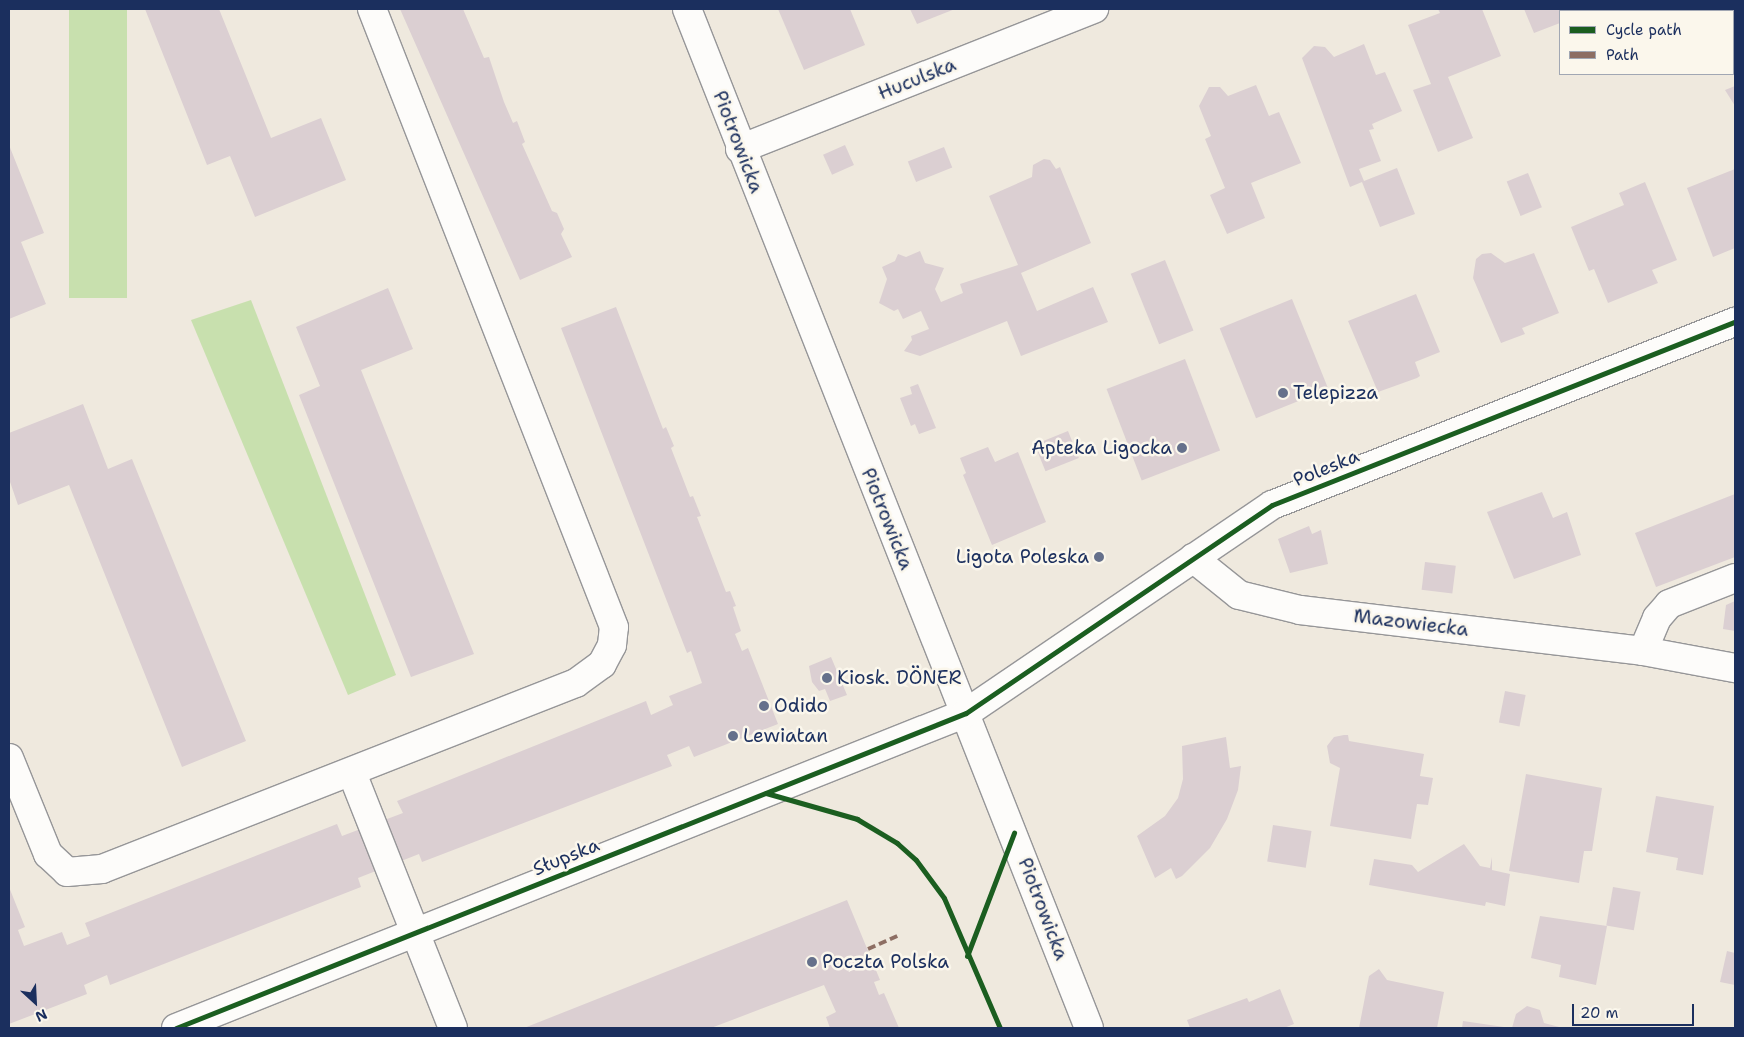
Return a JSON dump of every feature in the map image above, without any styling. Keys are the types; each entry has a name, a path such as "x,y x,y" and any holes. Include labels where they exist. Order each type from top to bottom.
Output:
{"street":[{"path":"9,758 48,854 67,872 102,869 352,773 576,683 602,664 612,645 614,627 372,9"},
{"name":"Piotrowicka","path":"686,9 740,150 966,713 1089,1028"},
{"name":"Huculska","path":"740,150 1094,9"},
{"name":"Poleska","path":"966,713 1272,506 1735,322"},
{"name":"Mazowiecka","path":"1193,558 1239,595 1300,610 1643,651 1735,668"},
{"path":"1643,651 1657,618 1669,604 1735,578"},
{"name":"Słupska","path":"176,1028 966,713"},
{"path":"352,773 414,934 453,1028"}],"green space":[{"path":"69,9 127,9 127,298 69,298"},
{"path":"251,300 396,675 348,695 191,320"}],"building":[{"path":"145,9 219,9 271,138 321,118 346,180 255,217 230,156 207,165"},
{"path":"400,9 463,9 484,58 489,57 504,102 513,123 517,121 525,142 522,144 552,211 557,213 564,229 561,234 572,257 520,280"},
{"path":"778,9 850,9 865,45 804,70"},
{"path":"910,9 955,9 917,24"},
{"path":"1438,9 1482,9 1501,56 1448,77 1473,138 1438,152 1413,90 1431,84 1408,25 1440,13"},
{"path":"1524,9 1594,9 1559,10 1559,23 1534,33"},
{"path":"1707,9 1735,9 1735,22 1734,10"},
{"path":"1364,44 1376,75 1385,72 1402,111 1372,124 1374,129 1369,130 1381,161 1359,169 1364,181 1397,168 1415,214 1380,227 1362,182 1350,187 1302,58 1314,46 1325,47 1334,57"},
{"path":"1256,85 1269,116 1279,112 1301,163 1251,183 1265,218 1227,234 1210,195 1225,188 1205,139 1211,136 1199,106 1209,87 1220,87 1228,96"},
{"path":"1735,86 1735,106 1725,90"},
{"path":"9,145 44,233 21,242 46,304 9,319"},
{"path":"845,145 854,165 832,175 823,155"},
{"path":"944,147 952,167 916,182 908,162"},
{"path":"1044,159 1050,160 1056,169 1060,167 1091,243 1021,273 1037,311 1093,287 1108,322 1021,356 1007,321 920,356 904,351 912,340 911,336 929,329 921,311 903,319 898,309 894,311 879,303 887,279 882,267 895,261 898,254 906,257 920,251 925,263 944,268 935,289 941,302 963,293 960,284 1018,265 989,196 1032,177 1033,165"},
{"path":"1735,169 1735,248 1713,257 1687,188"},
{"path":"1528,173 1542,207 1521,216 1507,182"},
{"path":"1645,182 1677,260 1652,270 1658,283 1608,303 1594,269 1589,271 1571,227 1624,205 1619,193"},
{"path":"1491,253 1505,263 1534,253 1559,313 1522,328 1525,334 1501,343 1473,278 1476,259 1482,254"},
{"path":"1165,260 1193,330 1159,344 1131,274"},
{"path":"388,288 413,349 361,370 474,654 411,677 299,395 320,386 296,327"},
{"path":"1416,294 1440,352 1415,362 1420,376 1417,378 1378,392 1348,321"},
{"path":"1292,299 1328,389 1256,418 1220,328"},
{"path":"616,307 663,429 666,427 674,446 671,448 690,497 693,496 701,516 697,517 726,592 730,591 736,606 733,607 741,631 735,634 742,651 748,648 778,724 694,757 689,746 667,755 672,766 422,862 419,854 358,878 361,887 110,985 107,975 84,985 87,994 9,1024 9,887 25,927 18,930 24,946 62,932 67,945 90,936 85,923 337,824 342,836 403,813 397,801 646,701 651,715 673,705 669,696 702,683 691,651 687,653 561,328"},
{"path":"1185,359 1220,450 1142,481 1107,389"},
{"path":"918,384 936,428 919,434 915,424 911,426 900,398 912,394 910,387"},
{"path":"83,404 108,469 132,459 246,741 182,767 69,485 18,505 9,479 9,433"},
{"path":"1068,431 1079,458 1045,471 1035,444"},
{"path":"988,447 995,462 1018,452 1046,522 992,545 963,475 966,473 960,458"},
{"path":"1542,492 1553,518 1567,512 1581,555 1514,579 1487,512"},
{"path":"1735,494 1735,557 1656,587 1635,533"},
{"path":"1309,526 1312,534 1321,530 1328,564 1290,573 1278,539"},
{"path":"1425,562 1456,566 1452,594 1422,590"},
{"path":"1735,601 1735,631 1723,629 1726,605"},
{"path":"831,657 847,695 830,701 825,689 819,691 812,682 809,666"},
{"path":"1505,691 1526,695 1520,726 1499,722"},
{"path":"1348,735 1349,741 1424,754 1420,776 1433,778 1428,805 1417,804 1411,839 1330,826 1340,768 1330,763 1327,746 1334,737"},
{"path":"1226,737 1230,768 1241,766 1238,790 1227,819 1210,848 1182,876 1176,879 1171,868 1155,878 1137,836 1165,816 1178,798 1183,779 1182,746"},
{"path":"1526,774 1602,788 1592,851 1584,851 1579,883 1509,871"},
{"path":"1656,796 1714,806 1703,875 1676,870 1678,858 1646,852"},
{"path":"1273,825 1312,831 1306,868 1267,862"},
{"path":"1464,844 1480,866 1490,868 1492,857 1492,870 1510,874 1505,906 1486,902 1485,906 1369,885 1374,859 1412,865 1418,872"},
{"path":"1613,887 1641,892 1634,930 1606,925"},
{"path":"847,900 880,980 874,982 879,995 884,993 899,1028 830,1028 826,1017 836,1012 824,985 711,1028 524,1028"},
{"path":"1540,916 1607,926 1596,985 1559,977 1561,965 1531,958"},
{"path":"1727,951 1735,953 1735,985 1720,982"},
{"path":"1379,969 1387,980 1444,992 1437,1028 1359,1028 1369,976"},
{"path":"1280,989 1294,1024 1284,1028 1190,1028 1187,1020 1247,998 1249,1002"},
{"path":"1527,1006 1540,1010 1544,1023 1563,1028 1512,1028 1516,1014"},
{"path":"1463,1021 1504,1027 1504,1028 1462,1028"}],"marked path":[{"path":"868,949 897,936"}],"cycle path":[{"path":"176,1028 966,713 1272,505 1735,322"},
{"path":"766,793 857,819 897,843 916,860 944,898 1000,1028"},
{"path":"967,956 1014,833"}],"place":[{"name":"Telepizza","path":"1283,393"},
{"name":"Apteka Ligocka","path":"1182,448"},
{"name":"Ligota Poleska","path":"1099,557"},
{"name":"Kiosk. DÖNER","path":"827,678"},
{"name":"Odido","path":"764,706"},
{"name":"Lewiatan","path":"733,736"},
{"name":"Poczta Polska","path":"812,962"}]}
